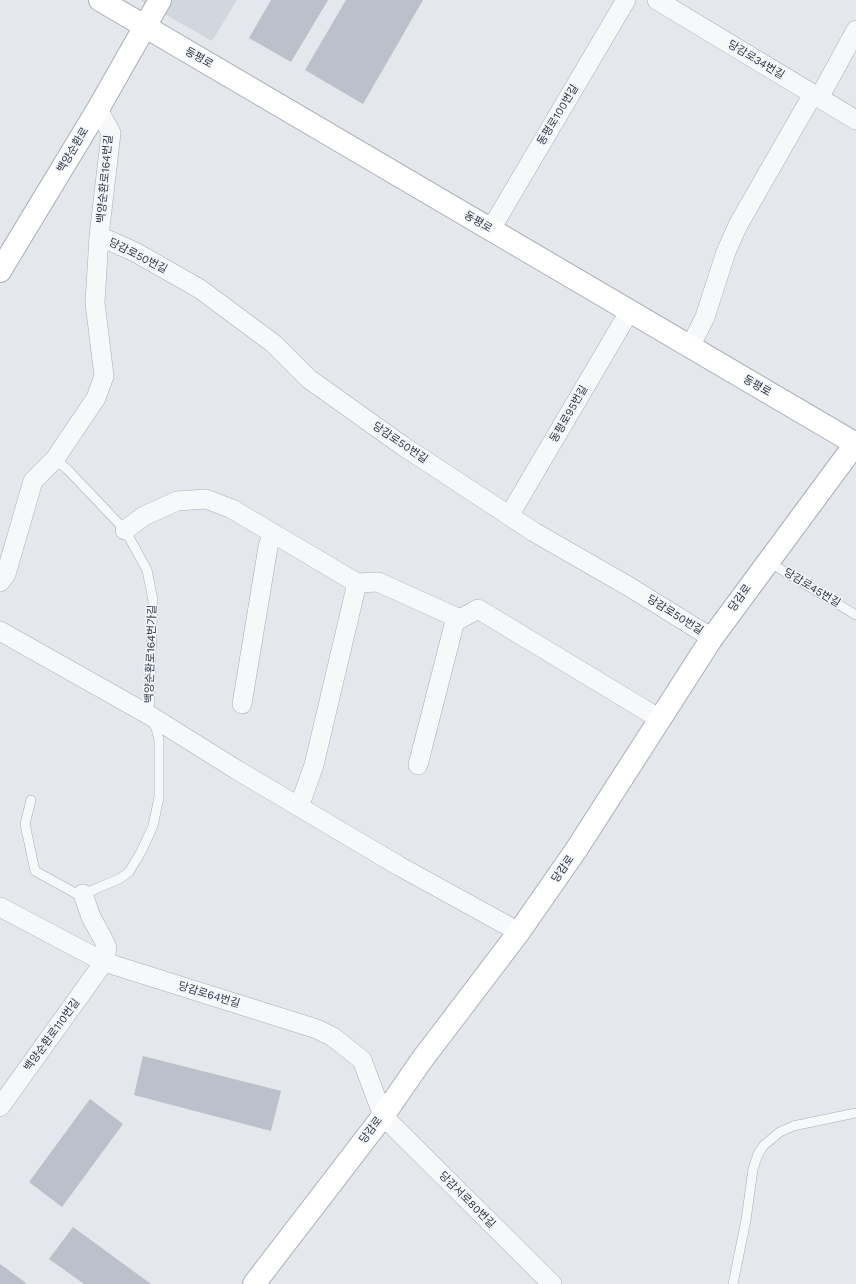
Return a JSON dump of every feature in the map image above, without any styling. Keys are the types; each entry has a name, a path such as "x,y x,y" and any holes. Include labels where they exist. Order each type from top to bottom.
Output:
{"main road":[{"name":"동평로","path":"100,0 856,444"},
{"name":"백양순환로","path":"0,271 98,109 160,0"},
{"name":"당감로","path":"254,1284 383,1116 420,1061 519,932 576,850 712,638 767,561 856,444"}],"street":[{"name":"동평로100번길","path":"491,229 626,0"},
{"name":"당감로34번길","path":"657,0 856,120"},
{"path":"690,347 705,317 726,252 738,225 856,30"},
{"name":"백양순환로164번길","path":"0,582 6,574 33,481 55,459 96,398 104,376 96,303 100,236 111,133 98,109"},
{"name":"당감로50번길","path":"100,236 135,252 200,289 274,344 309,379 403,446 534,532 628,586 712,638"},
{"name":"동평로95번길","path":"509,516 629,312"},
{"path":"125,530 144,516 177,501 206,499 232,509 356,583 378,582 460,619 478,609 660,719"},
{"path":"242,704 268,547 272,533"},
{"path":"299,807 314,765 356,583"},
{"path":"418,765 456,617"},
{"path":"0,631 150,715 299,807 399,866 519,932"},
{"path":"83,894 91,917 107,948 104,962"},
{"name":"당감로64번길","path":"0,907 104,962 317,1029 333,1037 362,1060 383,1116"},
{"name":"백양순환로110번길","path":"0,1107 104,962"},
{"name":"당감서로80번길","path":"383,1116 552,1284"}],"lane":[{"name":"백양순환로164번가길","path":"55,459 68,470 125,530 148,570 152,590 153,621 150,676 150,715 156,728 159,740 159,797 153,826 141,852 131,870 126,875 83,894"},
{"name":"당감로45번길","path":"767,561 856,614"},
{"path":"32,800 25,824 35,871 77,894 83,894"},
{"path":"733,1284 746,1220 753,1169 761,1149 780,1132 793,1126 856,1113"}],"shaded area":[{"path":"140,0 237,0 212,41"}],"building":[{"path":"271,0 328,0 291,62 249,38"},
{"path":"346,0 423,0 363,104 305,70"},
{"path":"143,1056 281,1091 271,1131 134,1095"},
{"path":"90,1099 123,1124 62,1207 29,1182"},
{"path":"73,1227 151,1284 84,1284 49,1259"},
{"path":"0,1264 26,1283 0,1284"}]}
